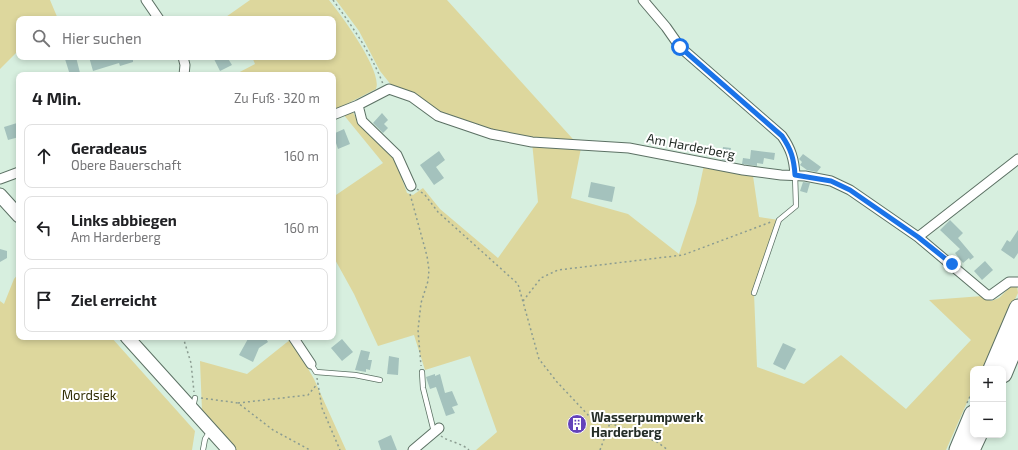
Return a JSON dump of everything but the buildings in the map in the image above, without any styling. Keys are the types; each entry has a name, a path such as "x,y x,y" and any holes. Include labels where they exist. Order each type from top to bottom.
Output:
{"highway":[{"path":"993,366 1018,308"},
{"path":"1006,367 1018,338"},
{"path":"958,450 970,421"},
{"path":"971,450 977,438"}],"street":[{"path":"146,0 157,16"},
{"path":"643,0 666,27 680,47 782,136 789,146 794,160 795,175"},
{"path":"184,60 184,72"},
{"path":"336,114 358,105 385,90"},
{"name":"Am Harderberg","path":"385,90 394,90 412,97 438,116 491,134 532,142 629,148 743,170 816,177 850,190 918,237 987,295 991,295 1009,282 1018,282"},
{"path":"358,105 362,121 400,160 411,186"},
{"path":"918,237 1018,159"},
{"path":"0,179 16,173"},
{"path":"0,195 16,213"},
{"path":"130,340 193,403 211,430 229,450"},
{"path":"295,340 314,368"},
{"path":"413,450 437,430"}],"lane":[{"path":"754,293 779,220 796,206 795,175"},
{"path":"314,368 380,380"},
{"path":"422,372 423,388 437,430"},
{"path":"203,450 205,439 211,430"}],"path":[{"path":"333,0 356,33 378,72 385,90"},
{"path":"422,372 418,330 421,303 428,281 429,270 427,256 410,196 411,186 425,195 438,212 518,284 539,359 557,382 590,417 610,423 657,442 668,450"},
{"path":"523,301 542,278 558,270 683,255 779,220"},
{"path":"184,340 191,363 193,403 238,404 308,395 318,383"},
{"path":"314,368 322,408 340,450"},
{"path":"238,404 273,430 310,450"},
{"path":"600,450 610,423"},
{"path":"437,430 450,442 466,447 469,450"}],"green space":[{"path":"0,0 50,0 57,16 16,16 16,53 0,69"},
{"path":"250,0 329,0 360,43 373,70 376,81 376,89 336,109 336,72 240,72 255,64 253,60 336,60 336,16 227,16"},
{"path":"336,0 447,0 581,148 571,198 628,214 679,254 696,203 704,165 753,176 759,217 779,220 754,293 757,367 804,384 841,355 906,409 971,340 929,300 983,296 991,301 999,298 1012,285 1017,286 1018,293 983,366 970,366 970,396 946,450 476,450 497,432 470,356 425,370 414,335 378,346 354,294 336,261 336,195 383,163 343,114 352,111 362,127 395,160 407,193 413,195 423,188 440,209 498,258 538,202 532,142 438,116 392,86 380,71 359,31"},
{"name":"Mordsiek","path":"16,277 16,340 114,340 195,431 192,450 0,450 0,301 4,304"},
{"path":"292,340 314,379 346,450 236,450 202,411 200,361 247,374"}],"place":[{"name":"Wasserpumpwerk Harderberg","path":"577,424"}],"route":[{"path":"680,47 782,136 789,146 794,160 795,175 816,177 831,181 850,190 918,237 952,264"}]}
